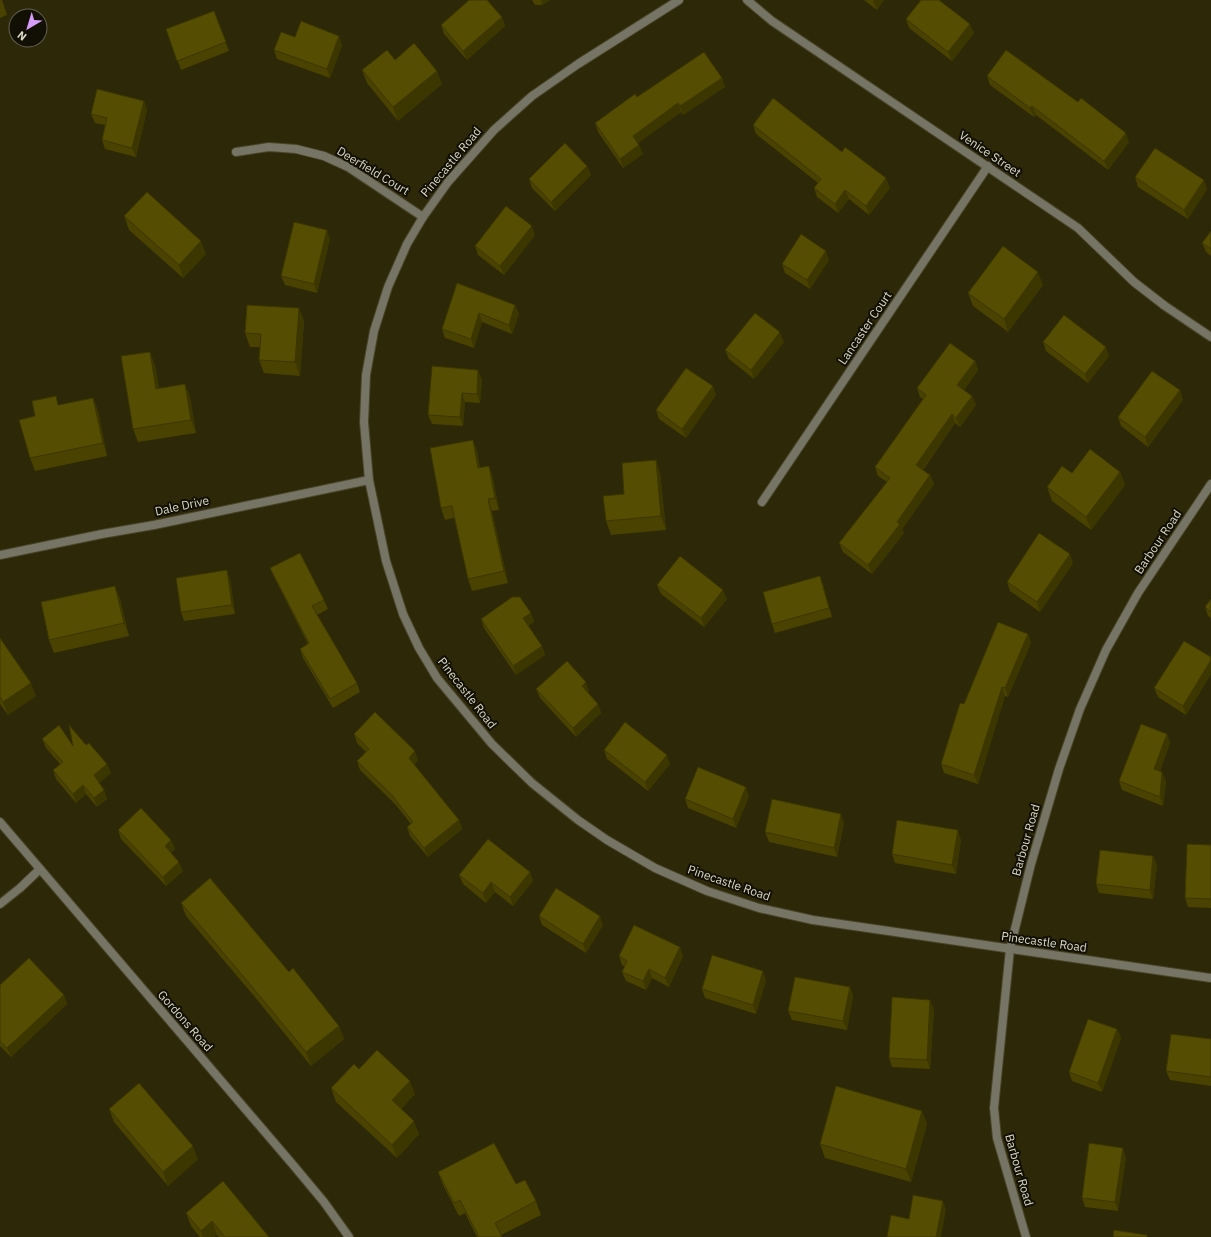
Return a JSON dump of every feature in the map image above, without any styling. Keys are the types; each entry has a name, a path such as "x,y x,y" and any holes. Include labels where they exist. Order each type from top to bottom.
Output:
{"street":[{"name":"Pinecastle Road","path":"678,0 578,64 532,96 494,130 448,182 423,217 407,244 388,287 374,331 366,375 364,422 369,480 386,562 403,614 419,648 437,678 492,744 532,783 578,820 607,840 655,868 707,891 759,908 813,920 1211,978"},
{"name":"Venice Street","path":"747,0 772,21 1078,228 1134,282 1165,306 1211,337"},
{"name":"Deerfield Court","path":"236,152 269,147 296,149 324,156 348,167 423,217"},
{"name":"Lancaster Court","path":"762,502 988,166"},
{"name":"Dale Drive","path":"0,555 154,525 369,480"},
{"name":"Barbour Road","path":"1026,1237 997,1138 994,1108 1010,949 1031,864 1050,798 1080,709 1106,650 1138,593 1211,484"},
{"name":"Gordons Road","path":"0,822 294,1166 324,1202 349,1237"},
{"path":"0,904 40,869"}],"building":[{"path":"469,0 487,0 502,17 463,51 441,25"},
{"path":"921,0 939,0 970,24 948,52 906,19"},
{"path":"214,11 226,42 177,61 166,29"},
{"path":"301,21 339,36 327,69 274,50 281,32 295,37"},
{"path":"414,43 437,71 393,107 362,70 387,50 395,60"},
{"path":"1006,50 1078,102 1081,98 1126,133 1104,161 1032,106 1030,108 987,76"},
{"path":"704,52 722,78 680,106 678,103 633,136 639,145 620,159 595,123 635,94 637,97"},
{"path":"97,89 144,101 132,148 102,140 107,118 91,114"},
{"path":"773,98 842,152 845,147 886,178 866,206 845,190 835,204 814,188 821,179 753,125"},
{"path":"565,143 587,166 551,202 529,179"},
{"path":"1155,148 1204,180 1184,210 1135,177"},
{"path":"147,192 201,241 179,265 124,216"},
{"path":"506,206 532,226 500,266 475,246"},
{"path":"294,222 327,230 314,284 281,276"},
{"path":"1211,231 1211,249 1202,243"},
{"path":"801,234 826,251 807,280 782,264"},
{"path":"1003,246 1038,272 1004,319 968,293"},
{"path":"457,283 515,305 509,325 479,313 471,339 442,329"},
{"path":"247,305 299,308 295,362 259,360 261,334 245,333"},
{"path":"755,313 780,332 751,370 725,350"},
{"path":"1064,315 1106,347 1085,374 1043,342"},
{"path":"950,343 975,361 957,385 972,396 956,418 952,414 916,465 930,475 897,522 900,524 868,565 839,543 890,478 875,467 926,395 917,388"},
{"path":"150,352 156,389 185,384 191,420 133,429 121,356"},
{"path":"432,366 478,370 477,394 462,393 460,417 428,415"},
{"path":"686,368 713,386 682,429 656,410"},
{"path":"1152,371 1180,390 1145,437 1118,417"},
{"path":"56,396 58,405 93,398 103,443 30,458 19,420 35,416 32,401"},
{"path":"473,440 478,468 489,466 495,498 488,499 504,571 468,579 452,506 441,508 430,448"},
{"path":"1090,449 1120,472 1086,517 1047,487 1062,466 1072,473"},
{"path":"656,460 661,516 606,521 603,496 624,494 622,463"},
{"path":"1039,533 1070,554 1037,602 1007,582"},
{"path":"300,553 324,600 312,606 357,683 330,699 300,649 309,643 270,568"},
{"path":"680,556 723,590 701,618 657,585"},
{"path":"227,570 232,605 181,612 176,578"},
{"path":"820,576 829,608 772,624 763,592"},
{"path":"115,586 124,623 49,640 41,602"},
{"path":"512,597 520,597 531,613 523,618 542,646 513,666 481,619"},
{"path":"1211,599 1211,612 1205,607"},
{"path":"998,622 1028,634 1005,688 1002,687 974,775 941,764 960,703 964,704"},
{"path":"0,638 31,683 3,702 0,697"},
{"path":"1184,641 1211,657 1211,660 1183,706 1154,688"},
{"path":"567,661 586,682 582,686 598,704 573,728 536,689"},
{"path":"375,712 415,751 409,758 459,820 424,848 407,827 413,822 392,795 357,761 369,749 354,734"},
{"path":"625,722 667,755 645,782 604,750"},
{"path":"1141,724 1167,734 1154,769 1162,772 1160,797 1119,781"},
{"path":"59,725 73,746 69,725 86,745 89,743 107,764 94,775 104,790 94,798 83,785 73,794 53,770 63,762 42,739"},
{"path":"698,767 746,787 733,819 685,799"},
{"path":"772,799 841,814 834,848 765,832"},
{"path":"141,808 171,840 165,846 179,862 163,877 118,830"},
{"path":"897,820 958,830 952,865 892,854"},
{"path":"488,839 530,872 510,897 491,882 483,893 459,875"},
{"path":"1187,844 1211,845 1211,899 1185,898"},
{"path":"1100,850 1153,856 1150,890 1096,884"},
{"path":"210,878 289,972 293,968 339,1026 306,1052 181,903"},
{"path":"556,888 600,916 583,944 539,916"},
{"path":"634,925 680,947 665,978 649,969 643,981 622,972 627,961 619,956"},
{"path":"712,955 763,971 753,1005 702,989"},
{"path":"29,958 64,995 7,1048 0,1041 0,985"},
{"path":"795,977 850,987 843,1021 788,1011"},
{"path":"892,997 930,1000 927,1060 889,1058"},
{"path":"1088,1019 1117,1029 1098,1083 1069,1072"},
{"path":"1171,1034 1211,1039 1211,1077 1166,1071"},
{"path":"377,1050 410,1081 392,1100 414,1121 392,1145 331,1088 354,1064 359,1069"},
{"path":"139,1083 193,1146 163,1172 109,1109"},
{"path":"836,1086 922,1111 906,1169 820,1144"},
{"path":"494,1143 516,1184 525,1180 536,1201 495,1223 502,1237 479,1237 460,1200 454,1203 438,1172"},
{"path":"1089,1143 1123,1148 1115,1202 1082,1198"},
{"path":"223,1181 269,1237 225,1237 212,1221 201,1231 186,1213"},
{"path":"913,1195 943,1201 936,1237 887,1237 891,1215 909,1219"},
{"path":"1114,1230 1147,1235 1147,1237 1113,1237"}]}
